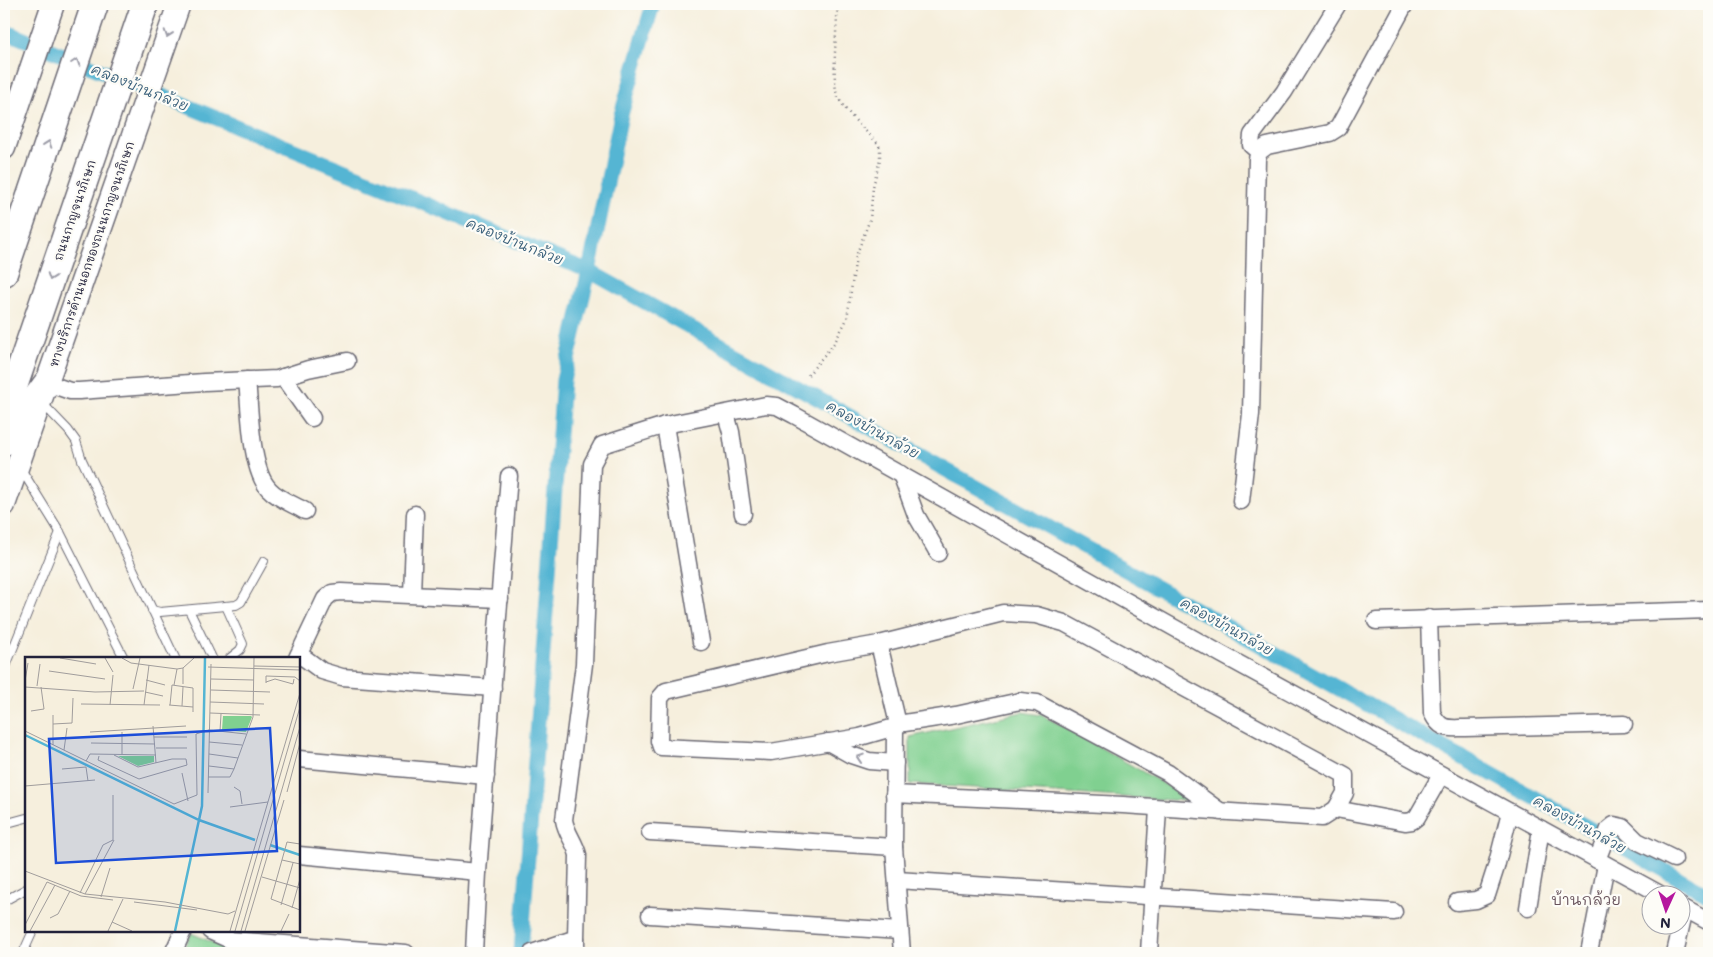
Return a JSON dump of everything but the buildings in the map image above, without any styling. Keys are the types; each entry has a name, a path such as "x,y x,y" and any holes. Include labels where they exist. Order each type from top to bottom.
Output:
{"highway":[{"path":"4,273 95,4"},
{"name":"ถนนกาญจนาภิเษก","path":"4,416 145,4"},
{"path":"4,247 34,185"},
{"path":"4,442 43,392"}],"main road":[{"name":"ทางบริการด้านนอกของถนนกาญจนาภิเษก","path":"4,505 178,4"},
{"path":"4,148 50,12"}],"street":[{"path":"1259,152 1251,145 1252,135 1284,92 1338,4"},
{"path":"1241,501 1251,414 1257,159 1259,152 1267,146 1330,133 1338,128 1405,4"},
{"path":"43,392 277,379 308,369 347,361"},
{"path":"283,377 312,418"},
{"path":"247,380 255,456 263,482 269,490 305,511"},
{"path":"532,953 552,946 576,946 578,856 576,846 566,830 564,820 584,664 592,464 602,445 665,426 766,405 777,406 1441,775 1541,829 1602,857 1644,884"},
{"path":"726,414 731,432 743,514"},
{"path":"665,426 701,642"},
{"path":"901,474 916,515 938,553"},
{"path":"474,953 478,872 509,476"},
{"path":"412,594 415,514"},
{"path":"298,656 325,599 332,594 341,592 412,594 500,599"},
{"path":"1376,621 1709,610"},
{"path":"894,794 1322,818 1336,809 1345,793 1345,775 1064,623 1036,615 1003,613 879,644 828,653 729,675 666,691 660,698 659,741 661,747 771,752 860,737 897,725 1020,701 1038,703 1168,773 1221,812"},
{"path":"1429,618 1432,713 1438,724 1446,728 1624,724"},
{"path":"879,644 897,725 894,847 902,953"},
{"path":"300,657 322,671 342,677 493,688"},
{"path":"828,742 851,755 869,761 895,763"},
{"path":"300,759 486,776"},
{"path":"1336,809 1405,822 1412,821 1417,817 1441,775"},
{"path":"1149,953 1158,808"},
{"path":"1457,902 1476,900 1487,895 1510,812"},
{"path":"1589,953 1602,857 1609,829 1614,825 1622,827 1637,841 1674,859"},
{"path":"1528,908 1541,829"},
{"path":"650,832 894,847"},
{"path":"300,855 478,872"},
{"path":"896,880 1394,912"},
{"path":"1690,911 1709,922"},
{"path":"650,915 900,931"},
{"path":"173,953 183,932"},
{"path":"212,932 230,940 406,953"},
{"path":"1675,953 1678,934"}],"lane":[{"path":"43,392 76,441 82,460 175,657"},
{"path":"18,464 60,532 123,657"},
{"path":"4,671 60,532"},
{"path":"152,610 160,612 236,605 241,602 264,561"},
{"path":"226,606 243,644 240,650 231,657"},
{"path":"189,610 212,657"},
{"path":"4,824 25,818"},
{"path":"4,901 25,890"},
{"path":"23,953 33,932"}],"path":[{"path":"808,375 835,342 847,320 854,263 870,219 873,187 880,159 879,145 837,96 835,81 838,4"}],"green space":[{"path":"1022,712 1041,715 1061,725 1185,796 1187,801 910,784 910,737"},
{"path":"191,933 225,948 300,953 182,953"}],"waterway":[{"path":"521,953 563,380 589,271 621,115 653,4"},
{"name":"คลองบ้านกล้วย","path":"4,31 589,271 1709,895"}],"district":[{"name":"บ้านกล้วย","path":"1586,899"}]}
